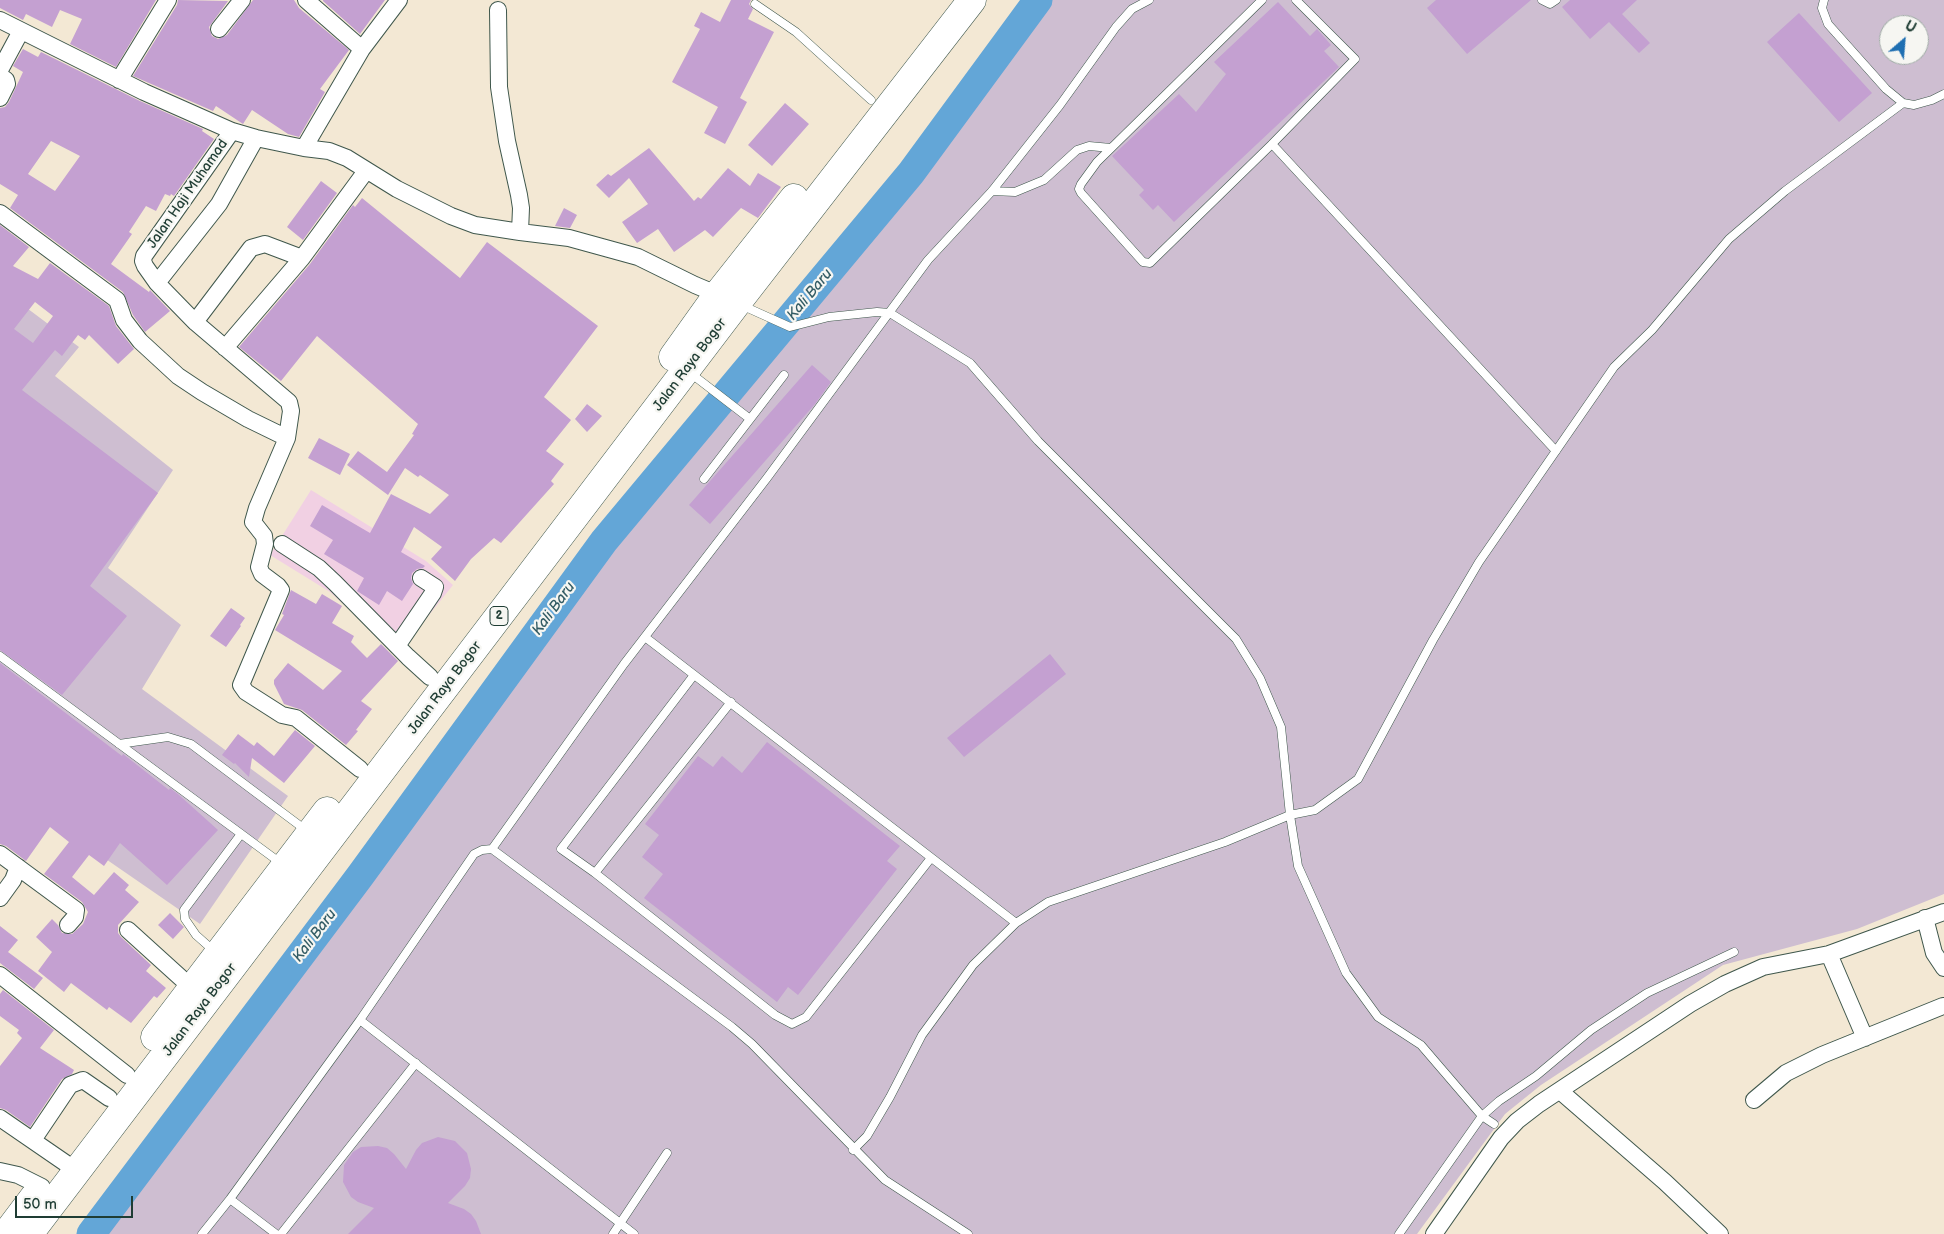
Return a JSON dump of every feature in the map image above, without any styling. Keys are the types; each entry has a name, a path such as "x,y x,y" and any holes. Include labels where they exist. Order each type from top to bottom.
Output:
{"highway":[{"name":"Jalan Raya Bogor","path":"6,1234 42,1186 70,1166 679,364 871,100 949,0"},
{"name":"Jalan Raya Bogor","path":"727,299 972,0"},
{"name":"Jalan Raya Bogor","path":"29,1234 109,1098 218,955 293,872 310,833 430,677 679,364"}],"street":[{"path":"119,80 168,0"},
{"path":"219,30 242,0"},
{"path":"306,0 362,49"},
{"path":"304,148 362,49 399,0"},
{"path":"498,10 499,87 507,142 521,208 520,232"},
{"path":"1,22 173,106 232,131 304,148 329,151 347,158 397,189 451,216 475,225 569,238 638,257 727,299"},
{"path":"0,70 21,31"},
{"path":"0,76 7,82 0,98"},
{"name":"Jalan Haji Muhamad","path":"232,131 144,256 144,266 157,283 195,322 289,402 291,411 287,438 256,508 253,522 264,536 265,544 259,567 262,574 281,590 241,685 246,692 282,715 296,718 360,769"},
{"name":"Jalan Haji Muhamad","path":"157,283 219,204 256,138"},
{"path":"225,348 302,258 366,170"},
{"path":"0,212 117,300 124,320 140,341 178,376 248,419 287,438"},
{"path":"195,322 251,248 265,244 302,258"},
{"path":"282,544 319,568 430,677"},
{"path":"397,646 434,593 435,587 421,578"},
{"path":"0,854 76,910 75,917 68,925"},
{"path":"0,898 13,880 18,867"},
{"path":"1434,1234 1501,1138 1517,1121 1560,1090 1690,1004 1725,984 1763,967 1828,954 1944,912"},
{"path":"1925,918 1934,953 1944,968"},
{"path":"128,930 192,988"},
{"path":"1828,954 1865,1038"},
{"path":"0,975 127,1075"},
{"path":"1754,1100 1786,1073 1943,1006"},
{"path":"32,1140 70,1085 83,1080 109,1098"},
{"path":"1560,1090 1665,1182 1720,1234"},
{"path":"0,1118 70,1166"},
{"path":"0,1171 18,1175 42,1186"}],"lane":[{"path":"492,850 645,637 767,478 928,260 992,191 1060,105 1116,27 1132,9 1149,0"},
{"path":"1262,0 1097,162 1079,189 1143,262 1150,263 1272,144 1355,59 1296,0"},
{"path":"1542,0 1550,4 1556,0"},
{"path":"1824,0 1822,8 1828,24 1886,89 1903,103 1914,105 1932,100 1944,94"},
{"path":"755,4 796,32 871,100"},
{"path":"853,1150 867,1136 890,1097 922,1035 973,965 1016,923 1048,902 1225,842 1290,815 1315,810 1358,779 1433,640 1479,562 1614,367 1652,330 1729,239 1785,191 1903,103"},
{"path":"1272,144 1556,450"},
{"path":"992,191 1015,192 1044,180 1077,150 1089,146 1112,148"},
{"path":"727,299 790,327 829,317 877,312 890,313 970,363 1038,441 1236,639 1260,678 1280,727 1298,866 1346,973 1378,1017 1421,1045 1482,1116 1494,1124"},
{"path":"679,364 750,419"},
{"path":"704,479 784,375"},
{"path":"645,637 1016,923"},
{"path":"0,656 293,872"},
{"path":"694,675 561,849 595,873 776,1015 792,1024 806,1017 931,858"},
{"path":"595,873 731,702"},
{"path":"120,744 168,737 191,744 310,833"},
{"path":"218,955 196,935 185,919 184,910 241,834"},
{"path":"202,1234 230,1199 360,1020 474,854 482,850 492,850 732,1027 752,1044 853,1150 885,1180 968,1234"},
{"path":"1399,1234 1482,1116 1499,1101 1536,1076 1591,1030 1647,993 1734,952"},
{"path":"360,1020 634,1234"},
{"path":"281,1234 416,1063"},
{"path":"613,1234 667,1153"},
{"path":"230,1199 276,1234"}],"shaded area":[{"path":"1030,0 1944,0 1944,894 1857,929 1723,965 1541,1085 1505,1114 1417,1234 90,1234"},
{"path":"0,288 79,347 55,376 173,470 108,568 181,625 142,689 288,796 200,924 0,786"},
{"path":"311,490 426,561 453,585 398,654 330,592 270,555"}],"building":[{"path":"0,0 156,0 116,67 70,44 82,19 60,10 52,27 26,14 23,20 0,8"},
{"path":"178,0 228,1 209,27 212,36 218,39 227,35 253,0 294,0 299,8 349,50 320,89 325,92 299,137 288,134 252,110 243,124 216,106 213,111 133,76 177,5"},
{"path":"323,0 385,0 360,34"},
{"path":"731,0 751,0 749,4 753,9 748,19 774,32 740,98 747,102 725,144 704,133 718,107 672,82 700,29 694,26 701,12 720,22"},
{"path":"1436,0 1531,0 1467,54 1427,8"},
{"path":"1570,0 1637,0 1622,14 1650,43 1639,53 1609,22 1590,39 1562,7"},
{"path":"1278,2 1310,36 1317,29 1331,45 1324,51 1339,67 1174,222 1158,205 1153,210 1139,195 1144,190 1112,156 1179,94 1196,112 1226,74 1214,62"},
{"path":"1799,13 1872,93 1839,122 1767,42"},
{"path":"23,49 38,57 41,52 140,101 203,129 202,131 214,139 174,196 165,194 156,211 146,206 129,232 132,234 111,264 149,292 150,290 170,311 145,332 133,315 123,292 10,208 18,195 0,184 0,108 5,107 9,102 23,72 13,66","holes":["51,141 80,156 55,191 28,174"]},
{"path":"785,103 809,124 772,166 748,145"},
{"path":"649,148 694,201 698,197 701,199 728,168 750,186 758,173 781,187 758,218 741,208 713,237 705,230 674,252 658,229 637,243 622,222 648,204 629,178 609,198 596,185 608,174 611,176"},
{"path":"321,181 337,193 303,240 287,227"},
{"path":"362,198 460,278 487,242 598,326 544,397 571,420 546,451 564,464 551,481 554,484 501,543 494,538 471,559 455,581 431,559 442,547 414,527 401,552 425,566 412,573 413,584 402,601 387,591 379,605 357,591 364,578 324,554 333,540 310,526 322,505 370,533 391,494 430,514 449,495 420,475 418,477 405,468 388,495 347,465 358,451 387,472 414,435 412,434 418,424 317,336 281,381 239,347 310,264 353,205 355,207"},
{"path":"564,208 577,215 570,228 555,226"},
{"path":"0,225 29,247 13,266 38,279 50,263 109,306 116,326 134,349 118,364 89,335 85,340 78,335 62,356 55,350 22,390 158,493 90,586 127,616 62,695 0,650","holes":["35,302 53,316 33,343 14,329"]},
{"path":"812,365 831,382 815,404 710,524 689,505"},
{"path":"587,404 602,416 587,432 575,419"},
{"path":"319,438 350,454 340,475 308,458"},
{"path":"291,590 316,604 322,594 342,606 332,623 354,636 351,642 367,658 381,644 398,661 361,701 372,709 356,730 358,731 346,745 302,710 284,704 274,684 274,680 288,663 323,690 342,671 275,630 284,615 282,614"},
{"path":"231,608 245,618 226,647 210,636"},
{"path":"1050,654 1066,674 964,757 947,738"},
{"path":"0,663 122,756 123,754 169,790 170,788 218,830 167,885 120,843 104,866 89,855 72,877 94,895 114,872 129,885 125,890 139,902 118,925 118,933 151,965 146,971 166,988 157,998 154,996 131,1023 109,1007 107,1010 71,983 64,992 38,971 52,952 36,937 52,919 62,933 72,934 83,924 88,912 82,902 44,874 69,842 50,827 26,861 6,846 0,844"},
{"path":"295,730 315,746 284,783 252,758 249,777 235,763 222,755 238,734 254,746 257,742 274,756"},
{"path":"767,742 900,846 887,861 897,869 798,995 788,987 777,1002 644,898 663,874 642,857 659,835 645,824 698,756 713,767 722,756 742,773"},
{"path":"170,913 184,927 173,939 158,925"},
{"path":"0,926 18,940 8,952 43,978 34,989 0,963"},
{"path":"3,990 54,1030 40,1048 74,1070 72,1074 62,1079 30,1127 6,1110 0,1108 0,1066 22,1038 17,1033 19,1030 0,1016 0,994"},
{"path":"438,1137 455,1141 467,1153 471,1169 470,1178 465,1186 448,1203 471,1214 481,1234 348,1234 374,1208 351,1197 343,1182 344,1165 353,1152 361,1147 378,1146 387,1148 406,1169 422,1143"}],"waterway":[{"name":"Kali Baru","path":"91,1234 360,876 604,541 911,173 1038,0"}]}
